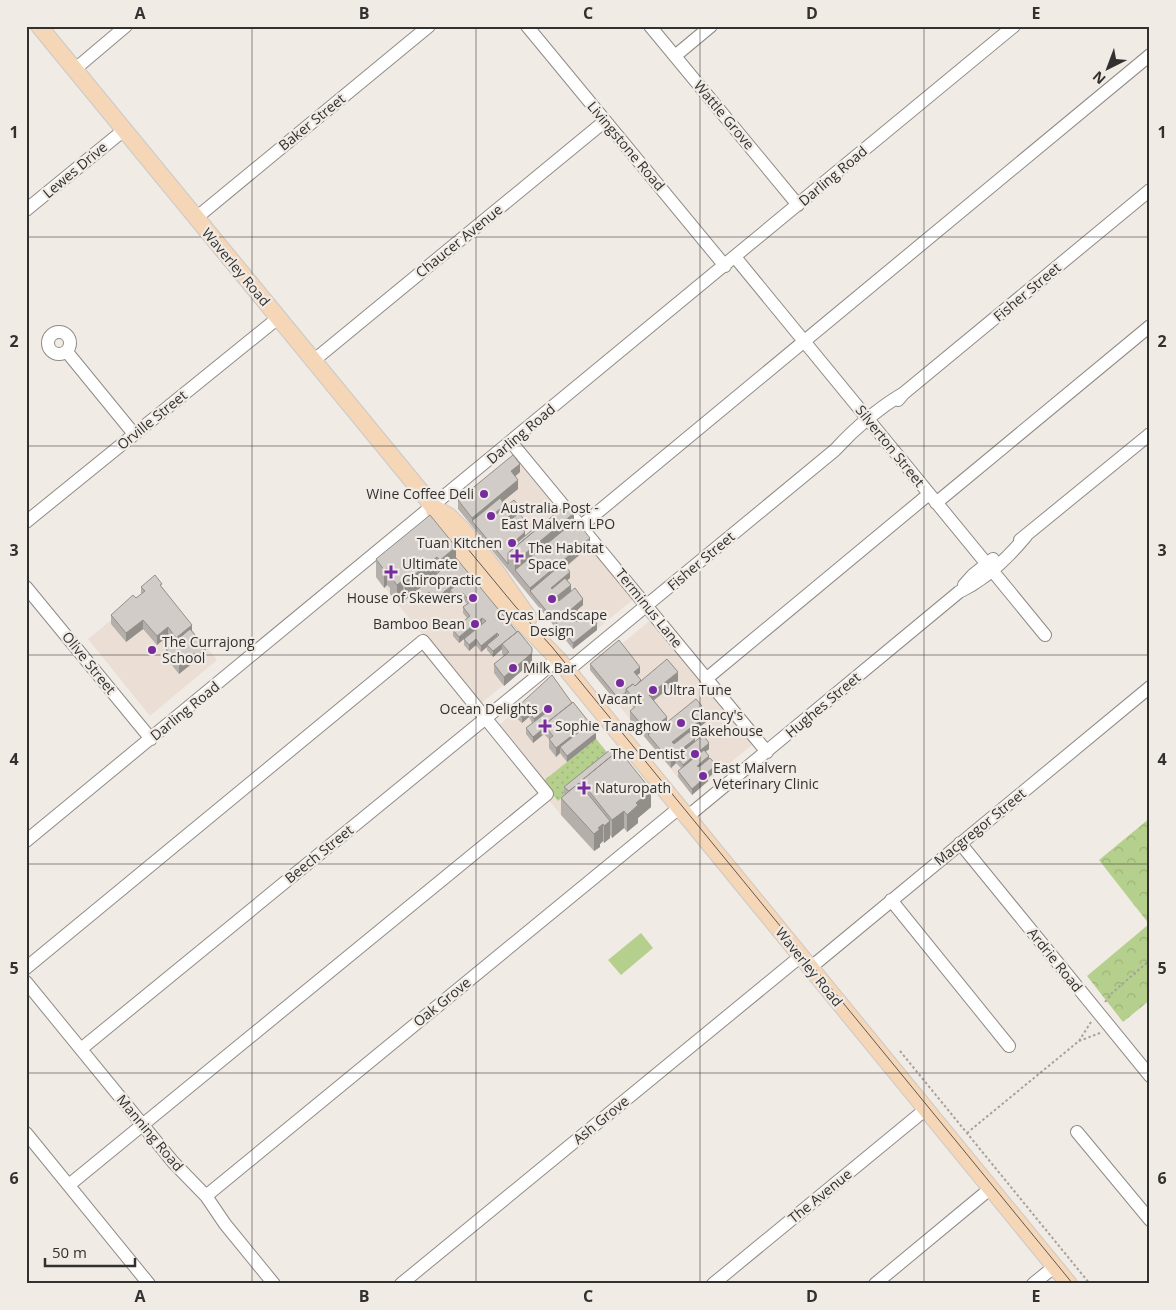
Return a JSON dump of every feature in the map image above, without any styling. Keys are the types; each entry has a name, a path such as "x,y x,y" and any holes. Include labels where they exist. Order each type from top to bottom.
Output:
{"main road":[{"name":"Waverley Road","path":"39,26 433,507 439,524 461,551 507,607 558,660 1069,1284"}],"street":[{"path":"74,70 126,26"},
{"name":"Baker Street","path":"196,218 429,26"},
{"name":"Livingstone Road","path":"527,26 725,266"},
{"name":"Wattle Grove","path":"650,26 798,205"},
{"path":"675,56 711,26"},
{"name":"Darling Road","path":"26,841 1014,26"},
{"path":"581,526 1150,55"},
{"name":"Chaucer Avenue","path":"313,361 605,121"},
{"name":"Lewes Drive","path":"26,210 124,130"},
{"name":"Fisher Street","path":"558,660 647,605 870,421 884,405 904,393 1150,190"},
{"name":"Silverton Street","path":"735,257 1046,635"},
{"name":"Orville Street","path":"26,522 278,318"},
{"path":"706,679 1150,326"},
{"path":"67,352 134,434"},
{"name":"Hughes Street","path":"683,812 767,752 959,592 966,582 990,567 1150,434"},
{"name":"Terminus Lane","path":"512,442 767,752"},
{"name":"Olive Street","path":"26,587 151,739"},
{"path":"26,968 423,641 547,794 69,1185"},
{"name":"Beech Street","path":"81,1049 558,660"},
{"name":"Macgregor Street","path":"805,962 891,900 1150,687"},
{"name":"Oak Grove","path":"206,1196 683,812"},
{"name":"Ardrie Road","path":"960,843 1150,1076"},
{"path":"891,900 1009,1046"},
{"name":"Ash Grove","path":"400,1284 805,962"},
{"name":"Manning Road","path":"26,982 173,1162 206,1196 231,1231 274,1284"},
{"name":"The Avenue","path":"713,1284 926,1109"},
{"path":"1077,1132 1150,1220"},
{"path":"26,1133 150,1284"},
{"path":"874,1284 991,1188"},
{"path":"1034,1284 1055,1266"}],"path":[{"path":"967,1133 1079,1041 1091,1022 1099,1015 1108,997 1150,960"},
{"path":"1079,1041 1095,1036 1108,1026"},
{"path":"900,1051 1090,1284"}],"shaded area":[{"path":"525,453 641,593 573,649 458,509"},
{"path":"430,533 532,662 474,709 421,633 376,577"},
{"name":"The Currajong School","path":"155,584 217,660 150,716 88,639"},
{"path":"658,614 759,739 692,795 590,670"},
{"path":"552,681 651,807 636,820 603,780 561,815 492,731"}],"green space":[{"path":"596,739 611,757 558,801 542,782"},
{"path":"1150,818 1150,1000 1123,1022 1087,976 1149,924 1099,860"},
{"path":"641,933 653,948 621,975 608,960"}],"building":[{"path":"513,455 520,464 511,471 518,480 472,518 458,500"},
{"path":"500,498 505,505 491,516 492,518 514,500 520,507 501,523 503,526 519,513 525,520 520,525 525,532 514,542 515,544 537,526 538,528 508,553 508,564 472,521"},
{"path":"567,504 574,513 515,562 508,553"},
{"path":"430,515 456,547 440,560 437,557 405,582 403,580 397,585 390,576 392,574 387,568 384,570 376,559"},
{"path":"576,520 590,538 530,588 515,570"},
{"path":"456,558 517,632 493,651 487,645 499,635 497,633 481,646 476,639 469,645 464,639 486,621 482,618 459,637 453,630 470,616 463,607 470,602 463,593 457,598 450,590 455,586 454,584 435,599 429,592 423,597 417,590"},
{"path":"563,563 570,572 551,588 565,578 571,585 556,597 559,601 575,588 583,599 568,612 571,615 577,610 582,615 576,622 584,615 586,618 591,614 597,624 573,643 530,591"},
{"path":"155,575 162,584 160,585 192,625 176,638 168,627 157,636 143,620 126,633 111,615 133,595 136,598 145,591 141,587"},
{"path":"190,629 206,648 197,656 195,653 179,665 166,649"},
{"path":"518,631 532,648 532,653 504,677 494,664 509,652 502,644"},
{"path":"619,640 640,667 634,672 641,680 635,686 633,684 626,689 626,692 618,698 590,664"},
{"path":"667,659 678,672 649,695 667,717 648,732 630,711 638,704 626,689 633,684 635,686"},
{"path":"552,675 572,703 544,725 544,728 533,737 526,728 547,712 545,710 534,719 529,711 522,717 514,710"},
{"path":"696,699 702,706 699,708 706,716 672,742 674,744 689,732 695,739 679,751 681,753 703,735 709,743 683,765 676,757 671,762 648,735 659,726 660,728"},
{"path":"573,702 589,722 556,748 549,739 553,736 544,725"},
{"path":"589,724 596,733 567,756 560,747"},
{"path":"611,749 615,753 581,781 581,785 579,783 569,791 564,787"},
{"path":"619,750 651,790 636,803 638,805 627,815 624,811 612,820 581,781"},
{"path":"704,750 709,756 697,766 699,767 710,758 716,765 692,789 678,771"},
{"path":"579,783 610,821 598,828 600,829 594,834 561,798"}],"tram line":[{"path":"458,537 552,647 1073,1284"}],"place":[{"name":"Wine Coffee Deli","path":"484,494"},
{"name":"Australia Post - East Malvern LPO","path":"491,516"},
{"name":"Tuan Kitchen","path":"512,543"},
{"name":"The Habitat Space","path":"517,556"},
{"name":"Ultimate Chiropractic","path":"391,572"},
{"name":"House of Skewers","path":"473,598"},
{"name":"Cycas Landscape Design","path":"552,599"},
{"name":"Bamboo Bean","path":"475,624"},
{"name":"The Currajong School","path":"152,650"},
{"name":"Milk Bar","path":"513,668"},
{"name":"Vacant","path":"620,683"},
{"name":"Ultra Tune","path":"653,690"},
{"name":"Ocean Delights","path":"548,709"},
{"name":"Clancy's Bakehouse","path":"681,723"},
{"name":"Sophie Tanaghow","path":"545,726"},
{"name":"The Dentist","path":"695,754"},
{"name":"East Malvern Veterinary Clinic","path":"703,776"},
{"name":"Naturopath","path":"584,788"}]}
